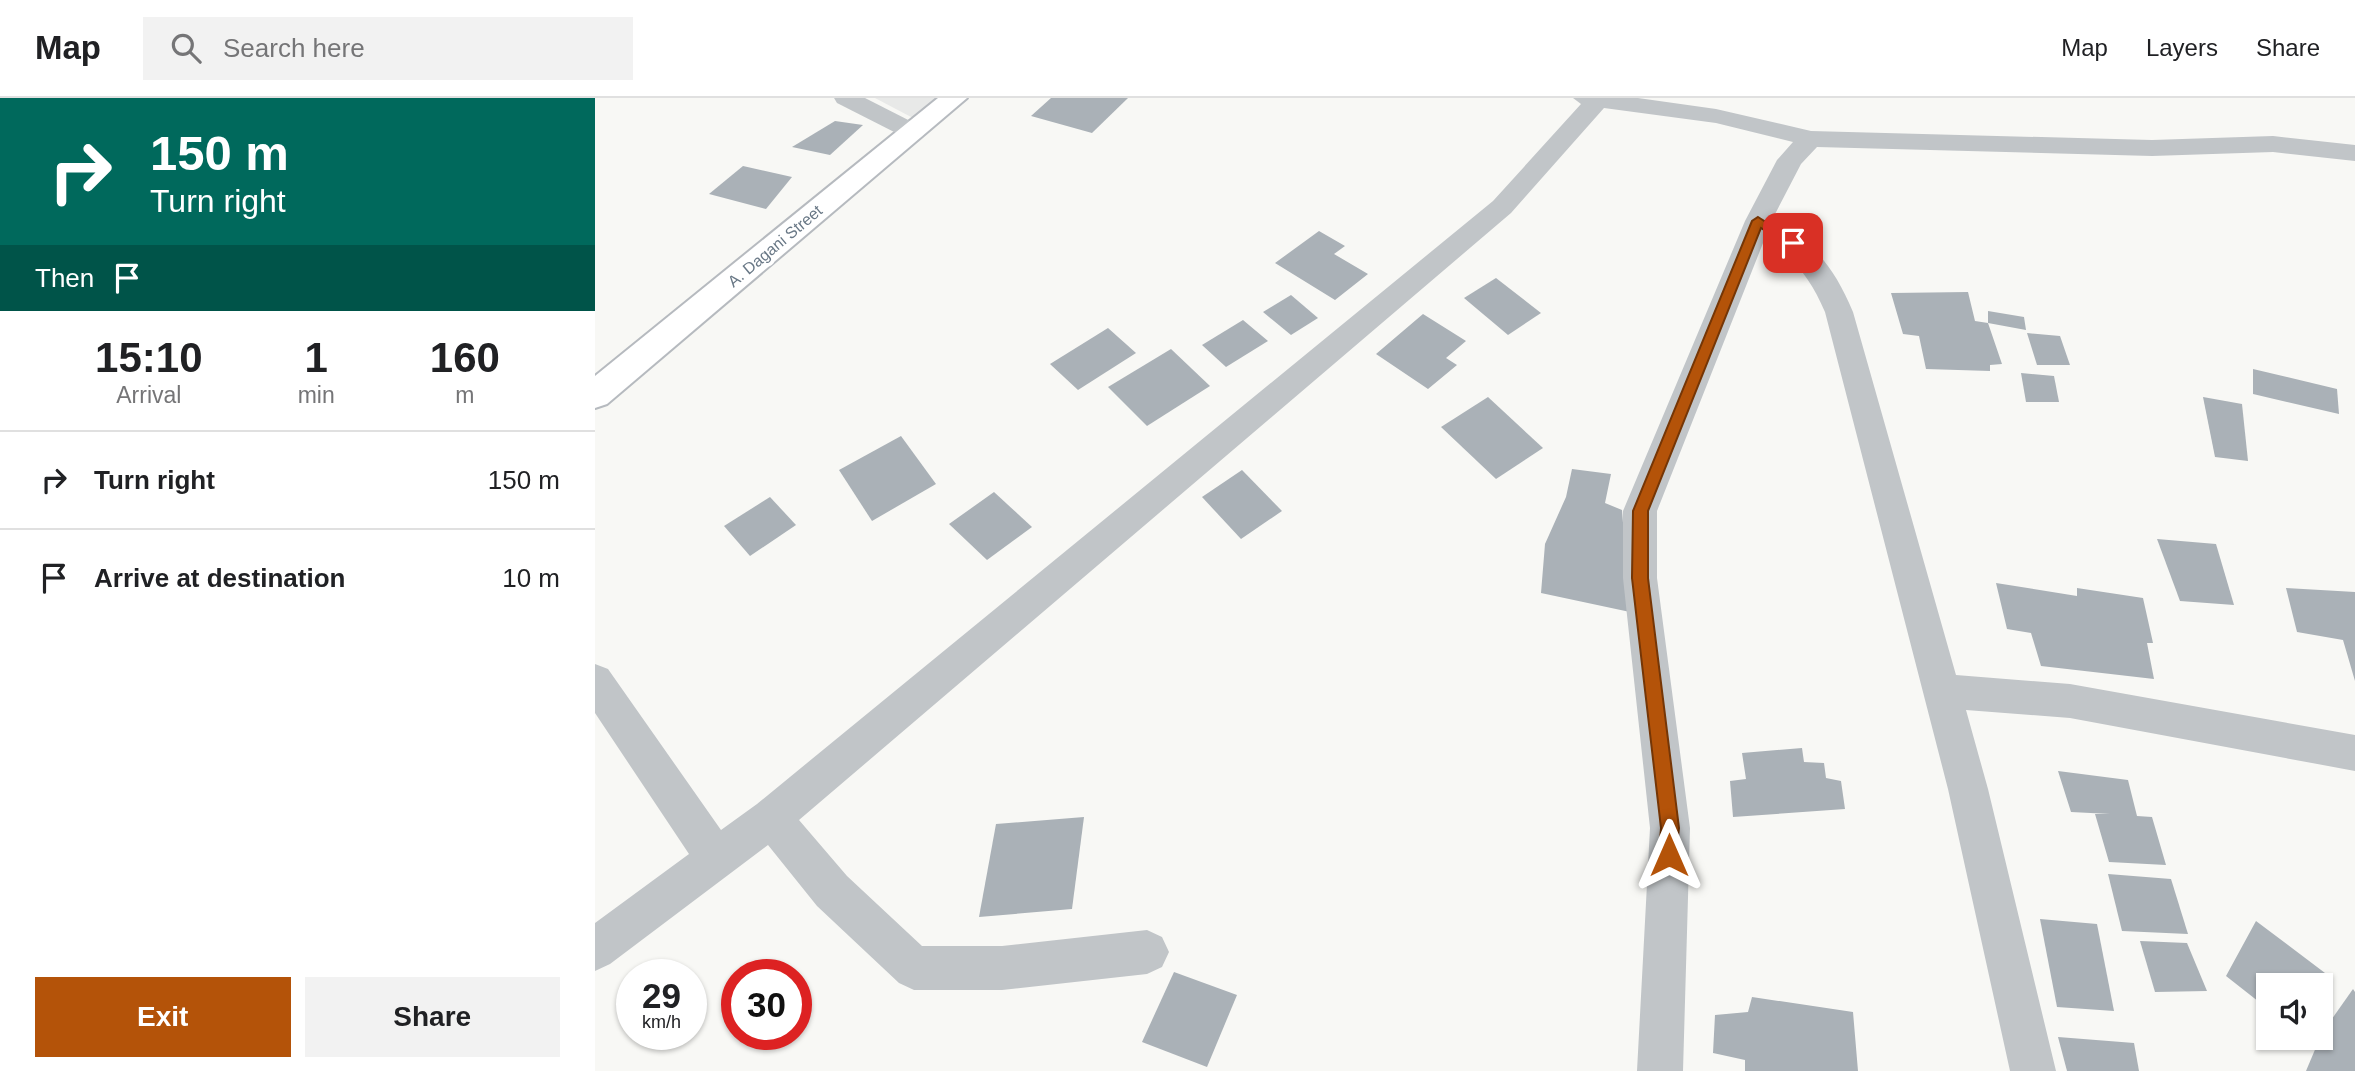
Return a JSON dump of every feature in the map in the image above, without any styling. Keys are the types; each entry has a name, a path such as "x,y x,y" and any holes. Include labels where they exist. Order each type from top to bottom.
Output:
{"street":[{"path":"846,98 913,132"},
{"name":"A. Dagani Street","path":"595,395 954,98"},
{"path":"595,949 771,818 1502,208 1591,99 1716,116 1811,139 2152,148 2273,144 2355,153"},
{"path":"1660,1071 1670,828 1640,578 1640,511 1758,221 1790,160 1811,139"},
{"path":"1758,221 1793,243 1812,260 1828,282 1839,312 1968,789 2033,1071"},
{"path":"595,681 716,858"},
{"path":"1941,691 2070,701 2355,753"},
{"path":"771,818 832,891 914,968 1002,968 1147,952"}],"shaded area":[{"path":"875,98 938,98 913,118"}],"building":[{"path":"1051,98 1128,98 1092,133 1031,116"},
{"path":"835,121 863,125 830,155 792,147"},
{"path":"743,166 792,177 766,209 709,194"},
{"path":"1319,231 1345,246 1334,254 1368,274 1335,300 1275,263"},
{"path":"1496,278 1541,313 1508,335 1464,298"},
{"path":"1968,292 1975,321 1988,323 2002,364 1990,365 1990,371 1926,369 1919,336 1903,334 1891,293"},
{"path":"1291,295 1318,318 1291,335 1263,312"},
{"path":"1988,311 2024,317 2026,330 1988,323"},
{"path":"1423,314 1466,341 1446,358 1457,365 1428,389 1376,354"},
{"path":"1243,320 1268,341 1226,367 1202,345"},
{"path":"1108,328 1136,353 1078,390 1050,364"},
{"path":"2027,333 2060,336 2070,365 2037,365"},
{"path":"1171,349 1210,386 1147,426 1108,387"},
{"path":"2253,369 2337,389 2339,414 2253,394"},
{"path":"2021,373 2054,376 2059,402 2026,402"},
{"path":"1488,397 1543,448 1496,479 1441,427"},
{"path":"2203,397 2242,404 2248,461 2215,457"},
{"path":"901,436 936,484 872,521 839,470"},
{"path":"1572,469 1611,474 1605,503 1622,510 1630,612 1541,593 1545,544 1566,497"},
{"path":"1242,470 1282,511 1241,539 1202,497"},
{"path":"994,492 1032,527 987,560 949,524"},
{"path":"770,497 796,525 750,556 724,526"},
{"path":"2157,539 2216,544 2234,605 2180,601"},
{"path":"1996,583 2077,596 2077,588 2143,598 2153,643 2147,643 2154,679 2041,666 2031,633 2007,629"},
{"path":"2286,588 2355,592 2355,681 2343,640 2297,632"},
{"path":"1802,748 1804,762 1824,763 1826,778 1841,781 1845,809 1733,817 1730,781 1746,779 1742,753"},
{"path":"2058,771 2128,780 2137,816 2152,817 2166,865 2109,862 2095,814 2110,814 2071,812"},
{"path":"1084,817 1072,909 979,917 996,824"},
{"path":"2108,874 2171,879 2188,934 2122,931"},
{"path":"2040,919 2097,924 2114,1011 2057,1007"},
{"path":"2256,921 2325,973 2256,973 2256,1000 2226,976"},
{"path":"2140,941 2187,943 2207,991 2155,992"},
{"path":"1174,972 1237,995 1207,1067 1142,1042"},
{"path":"2353,989 2355,1071 2306,1071 2315,1050 2333,1050 2333,1017"},
{"path":"1752,997 1853,1012 1858,1071 1745,1071 1745,1060 1713,1053 1715,1015 1748,1012"},
{"path":"2058,1037 2134,1043 2139,1071 2067,1071"}],"route":[{"path":"1669,855 1670,828 1640,578 1640,511 1758,221 1793,243"}]}
